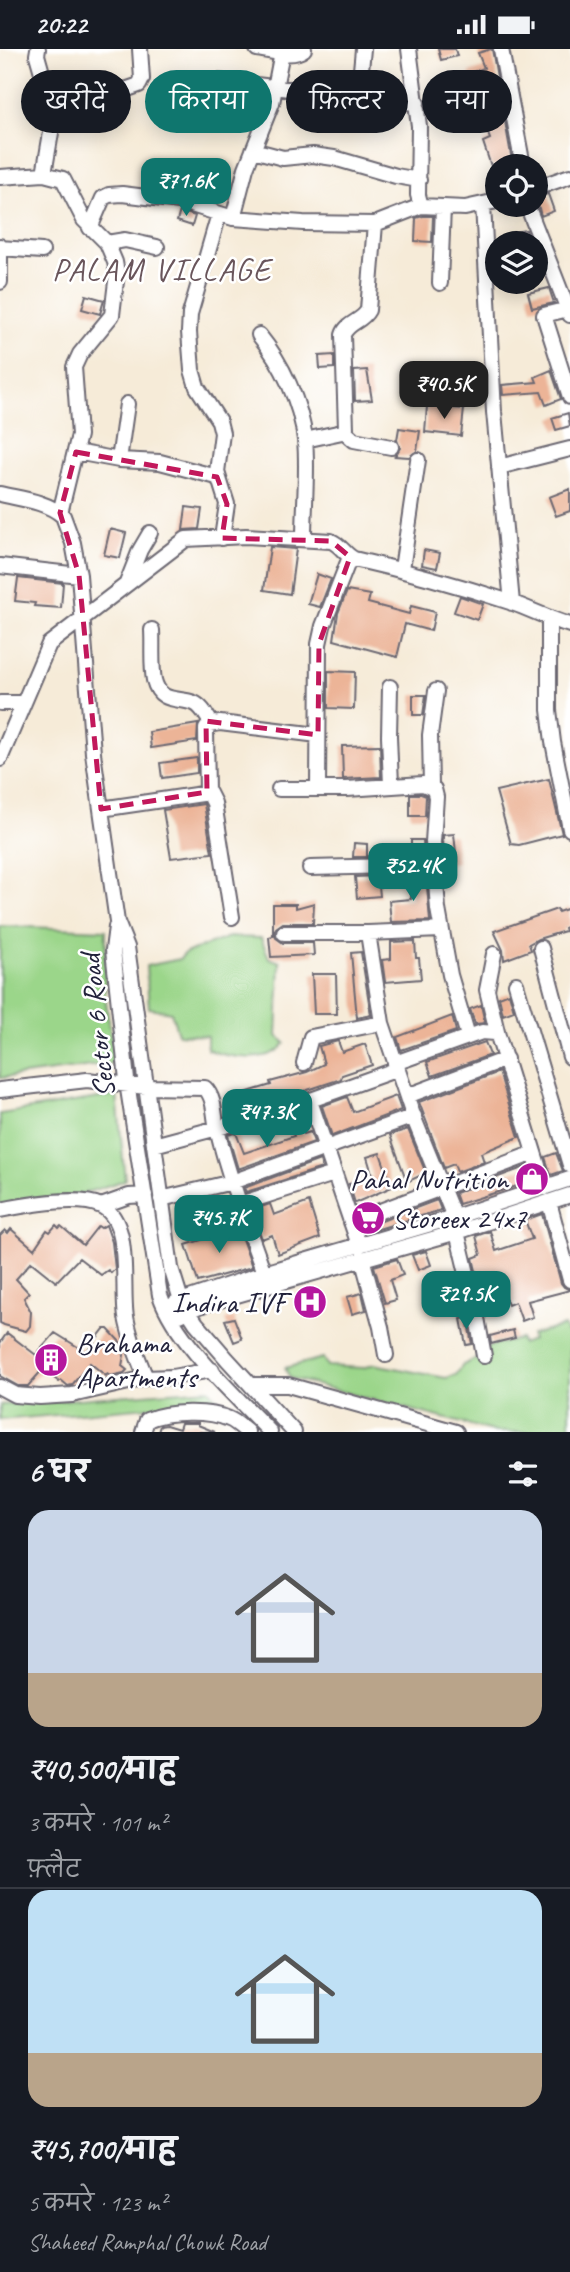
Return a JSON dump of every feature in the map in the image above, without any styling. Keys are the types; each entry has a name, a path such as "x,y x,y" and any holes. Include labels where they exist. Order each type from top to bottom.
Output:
{"street":[{"path":"38,49 41,70"},
{"path":"131,88 139,85 142,79 140,49"},
{"path":"257,49 299,53 304,49"},
{"path":"362,70 363,49"},
{"path":"409,49 417,103 418,195 421,206"},
{"path":"501,49 521,154"},
{"path":"222,538 227,504 217,477 221,428 197,387 192,370 190,314 272,103 282,52"},
{"path":"272,86 313,93 417,103"},
{"path":"44,174 51,133"},
{"path":"253,150 283,158 313,155 334,158 419,180"},
{"path":"0,177 44,174 56,176 66,182 76,208 90,228 107,243 117,273 114,308 108,321 80,354 75,367 79,428 76,453 60,513"},
{"path":"548,184 570,176"},
{"path":"90,228 100,201 106,196 116,194 179,201 226,216 303,223 375,224 421,206 465,208 485,203"},
{"path":"440,283 443,207"},
{"path":"491,217 499,467 512,603"},
{"path":"532,217 569,312 544,314 570,397"},
{"path":"344,431 347,425 343,335 345,329 364,317 369,310 375,224"},
{"path":"107,243 125,240 158,247"},
{"path":"0,282 0,247 42,251"},
{"path":"259,335 275,356 288,383 305,440 304,538"},
{"path":"118,460 127,404"},
{"path":"305,440 344,431"},
{"path":"344,431 354,440 391,447"},
{"path":"499,467 570,449"},
{"path":"76,453 118,460 160,462 217,477"},
{"path":"402,569 418,460"},
{"path":"0,494 43,504 60,513 70,535 79,575 93,753 117,922"},
{"path":"126,584 150,533"},
{"path":"0,759 49,644 186,540 246,536 304,538 337,543 349,557 402,569 512,603 570,625"},
{"path":"318,789 319,644 349,557"},
{"path":"0,566 79,575"},
{"path":"549,618 549,710 570,829"},
{"path":"152,630 154,680 159,691 177,701 194,703 212,724"},
{"path":"390,687 391,785"},
{"path":"431,786 430,735 436,691"},
{"path":"0,703 24,703"},
{"path":"232,917 214,803 206,792 206,729 212,724 318,735"},
{"path":"279,789 423,784 435,789 433,842 440,930 468,1036"},
{"path":"101,809 206,792"},
{"path":"310,867 434,865"},
{"name":"Sector 6 Road","path":"117,922 113,950 128,1084 156,1279 168,1314 184,1338 270,1432"},
{"name":"Sector 6 Road","path":"117,922 127,947 171,1268 184,1305 294,1432"},
{"path":"284,933 440,930"},
{"path":"368,933 382,1023 455,1225 484,1356"},
{"path":"541,949 570,1057"},
{"path":"494,954 487,990 570,1280"},
{"path":"516,983 570,1165"},
{"path":"304,1063 311,1037 382,1023"},
{"path":"153,1145 250,1120 310,1101 468,1036 485,1032 498,1036"},
{"path":"407,1096 506,1059"},
{"path":"0,1090 87,1080 146,1087 205,1089 212,1099 232,1182 264,1273"},
{"path":"310,1101 360,1252 386,1355"},
{"path":"161,1199 232,1182 414,1116"},
{"path":"351,1222 534,1153"},
{"path":"240,1204 334,1174"},
{"path":"184,1305 547,1195 570,1179"},
{"path":"101,1206 129,1196 145,1195"},
{"path":"547,1195 570,1195"},
{"path":"0,1210 58,1201 101,1206 109,1211 119,1229 124,1261 125,1316 146,1378"},
{"path":"168,1314 264,1273 360,1252"},
{"path":"0,1387 15,1395 40,1398 72,1395 146,1378 172,1377 212,1370"},
{"path":"251,1385 288,1385 456,1432"},
{"path":"143,1432 148,1420 181,1413 229,1419 247,1432"}],"highlighted area":[{"path":"76,452 217,477 227,504 222,538 331,541 350,557 319,644 318,735 206,721 207,792 101,809 79,575 60,513"}],"green space":[{"path":"0,926 106,930 105,995 115,1063 0,1078"},
{"path":"229,937 261,938 269,958 280,962 277,1036 285,1043 278,1050 259,1057 237,1057 207,1049 207,1036 178,1034 171,1012 149,1008 146,966 180,959 185,953"},
{"path":"117,1095 125,1180 38,1208 0,1212 0,1114"},
{"path":"564,1326 567,1333 570,1332 570,1432 496,1432 290,1378 285,1368 323,1358 327,1366 363,1368 374,1364 446,1378 456,1375 463,1365 475,1359 487,1362 486,1347 520,1339 522,1344 532,1340 531,1335"},
{"path":"209,1389 219,1401 0,1420 0,1405"}],"building":[{"path":"438,49 455,49 457,56 441,60"},
{"path":"492,49 496,70 478,70 484,68 478,53"},
{"path":"488,133 507,133 511,154 487,154 483,142 490,139"},
{"path":"548,194 554,211 548,213"},
{"path":"180,211 195,216 192,226 177,221"},
{"path":"433,216 432,242 415,241 416,218"},
{"path":"548,288 554,303 532,308 528,294 548,294"},
{"path":"86,295 104,300 100,314 82,309"},
{"path":"334,355 334,368 320,369 319,356"},
{"path":"367,370 372,400 355,401 354,371"},
{"path":"551,370 561,399 546,405 541,392 503,395 502,385 537,382 535,377"},
{"path":"427,406 464,409 461,436 425,432"},
{"path":"568,413 570,426 556,430 552,418"},
{"path":"399,428 420,431 417,451 409,457 395,456 400,448 397,440"},
{"path":"570,489 570,511 556,516 549,497"},
{"path":"186,507 202,509 199,529 183,530"},
{"path":"110,529 126,533 120,558 104,555"},
{"path":"270,547 296,549 290,594 264,590"},
{"path":"424,550 440,553 437,568 422,565"},
{"path":"317,574 331,579 320,607 308,604"},
{"path":"18,578 63,583 61,608 15,601"},
{"path":"347,591 370,595 368,603 409,614 411,606 435,612 431,631 405,624 397,657 334,640 338,613"},
{"path":"460,596 483,604 477,620 454,612"},
{"path":"328,671 355,672 354,709 328,708"},
{"path":"413,695 426,695 423,715 413,715"},
{"path":"198,724 197,741 151,748 149,732"},
{"path":"380,745 381,777 343,779 342,746"},
{"path":"197,758 197,773 162,778 160,763"},
{"path":"549,779 562,834 519,845 511,844 496,791"},
{"path":"410,794 426,796 425,816 410,816"},
{"path":"204,804 212,853 171,858 163,810"},
{"path":"454,834 457,862 444,864 443,835"},
{"path":"411,840 423,840 424,856 411,856"},
{"path":"354,843 367,844 367,857 353,857"},
{"path":"411,875 426,875 430,921 391,922 389,901 411,899"},
{"path":"378,876 380,896 357,898 355,877"},
{"path":"314,903 313,923 283,923 274,932 276,938 283,943 313,943 314,955 271,957 269,937 273,936 273,904 296,904 296,908"},
{"path":"570,908 570,926 564,928 565,931 538,939 529,944 531,950 504,960 503,950 494,931 557,909 558,912"},
{"path":"415,941 421,979 385,982 382,960 391,959 391,942"},
{"path":"361,952 371,1015 357,1018 351,953"},
{"path":"312,974 336,974 337,1014 314,1014"},
{"path":"509,993 514,1011 503,1015 499,997"},
{"path":"481,1005 485,1023 475,1024 470,1009"},
{"path":"452,1016 456,1031 401,1050 397,1037"},
{"path":"338,1041 342,1052 365,1044 372,1065 342,1075 341,1079 243,1111 238,1095 324,1064 319,1046"},
{"path":"485,1042 490,1055 432,1076 427,1062"},
{"path":"499,1072 519,1137 481,1153 484,1162 457,1172 454,1164 444,1168 419,1102"},
{"path":"396,1096 401,1110 332,1136 322,1106 347,1097 353,1112"},
{"path":"408,1129 426,1173 407,1182 390,1135"},
{"path":"302,1131 303,1134 310,1132 314,1142 238,1169 228,1135 236,1133 244,1153"},
{"path":"380,1153 392,1187 355,1203 349,1184 373,1177 367,1157"},
{"path":"556,1153 563,1171 551,1175 545,1157"},
{"path":"320,1160 322,1168 246,1192 244,1188"},
{"path":"528,1166 533,1181 459,1204 455,1193"},
{"path":"437,1200 441,1210 365,1233 363,1228"},
{"path":"309,1202 320,1238 278,1254 272,1235 262,1239 252,1210 270,1204 274,1215"},
{"path":"542,1214 561,1283 570,1290 528,1301 533,1317 522,1321 515,1302 508,1305 502,1290 482,1296 473,1258 481,1255 476,1236 490,1231 496,1251 532,1239 525,1220"},
{"name":"Brahama Apartments","path":"56,1225 59,1228 61,1226 83,1245 98,1226 101,1228 106,1225 112,1242 115,1269 111,1273 108,1270 101,1275 79,1258 56,1282 31,1262 16,1279 29,1293 24,1298 31,1312 30,1326 26,1331 0,1323 0,1235 11,1229 34,1249 47,1230 50,1232"},
{"path":"238,1228 252,1267 198,1282 186,1245"},
{"path":"426,1251 431,1265 418,1270 412,1255"},
{"path":"397,1259 403,1275 390,1280 396,1300 385,1303 374,1266"},
{"path":"459,1283 464,1302 440,1306 436,1288"},
{"path":"362,1293 366,1310 352,1314 347,1297"},
{"path":"234,1318 242,1339 234,1342 225,1320"},
{"path":"467,1318 472,1344 466,1345 461,1319"},
{"name":"Brahama Apartments","path":"104,1329 108,1329 122,1344 122,1366 127,1370 124,1373 106,1376 90,1363 72,1385 68,1386 43,1369 28,1386 18,1386 0,1376 0,1343 7,1333 36,1355 55,1333 86,1352"},
{"path":"513,1330 515,1338 491,1344 490,1336"},
{"path":"181,1423 198,1423 215,1432 158,1432 160,1426 166,1425 179,1429"}],"place":[{"name":"Pahal Nutrition","path":"532,1179"},
{"name":"Storeex 24x7","path":"368,1218"},
{"name":"Indira IVF","path":"310,1302"},
{"name":"Brahama Apartments","path":"51,1360"}],"district":[{"name":"PALAM VILLAGE","path":"162,269"}]}
